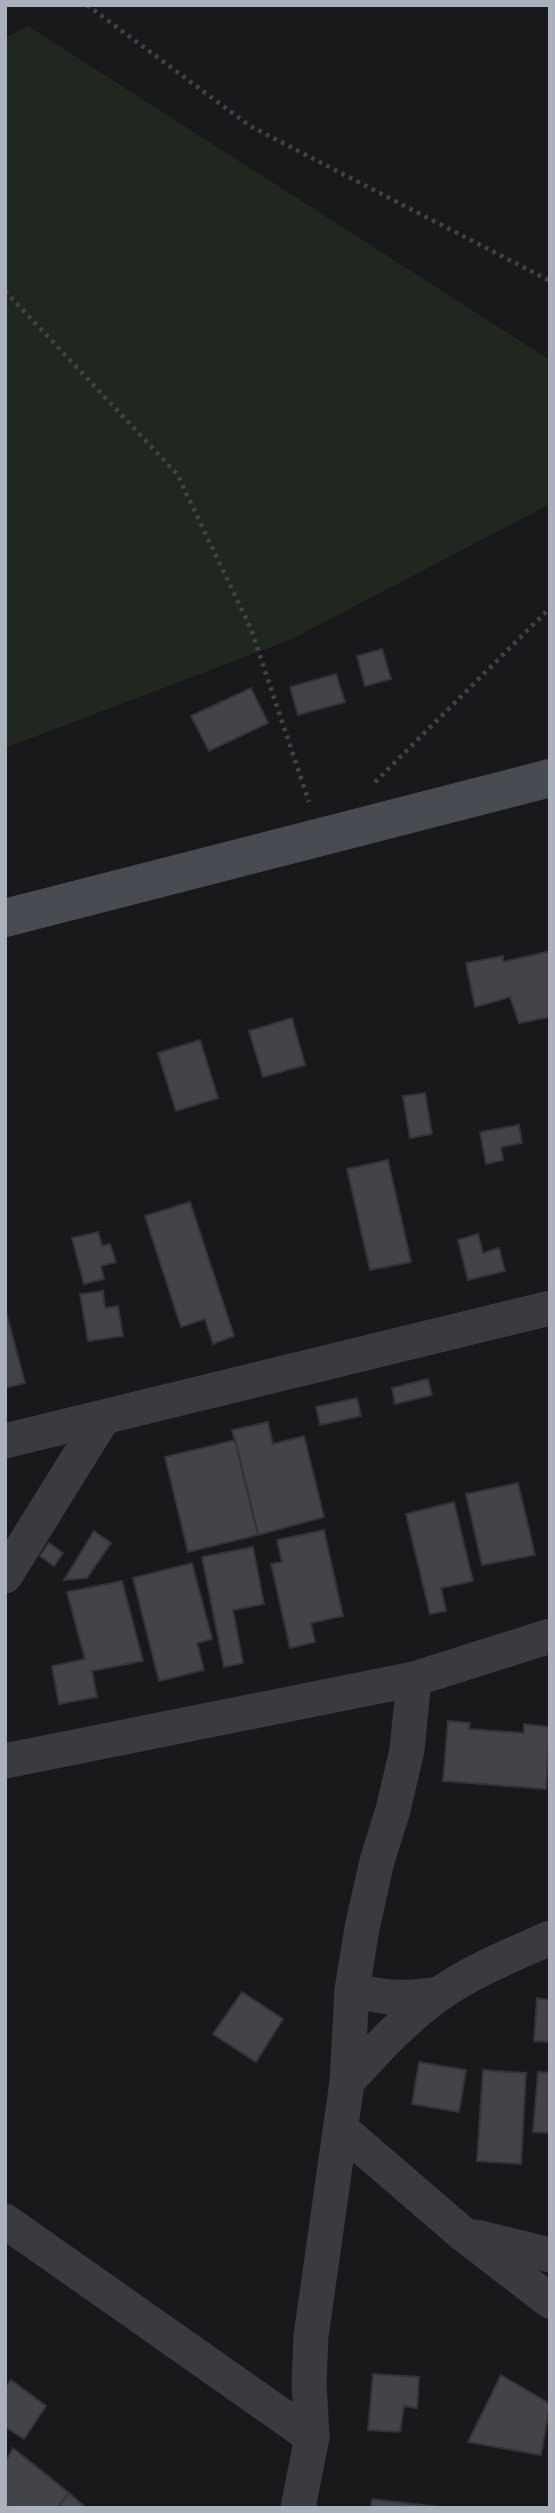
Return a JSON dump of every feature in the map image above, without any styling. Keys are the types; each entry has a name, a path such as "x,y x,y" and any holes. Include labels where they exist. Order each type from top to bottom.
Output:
{"street":[{"path":"6,919 550,778"},
{"path":"5,1441 550,1308"},
{"path":"5,1576 103,1418"},
{"path":"5,1761 414,1679 550,1636"},
{"path":"298,2508 312,2437 309,2383 311,2336 347,2082 352,1990 377,1861 393,1810 407,1750 414,1679"},
{"path":"347,2082 379,2048 439,1994 491,1965 550,1938"},
{"path":"352,1990 402,1999 439,1994"},
{"path":"341,2129 463,2234 550,2301"},
{"path":"5,2221 312,2437"},
{"path":"463,2234 550,2255"}],"path":[{"path":"87,5 250,126 550,281"},
{"path":"5,291 177,474 251,629 320,837"},
{"path":"368,789 550,608"}],"shaded area":[{"path":"28,26 550,360 550,504 292,639 5,748 5,38"}],"building":[{"path":"382,649 391,679 365,686 357,656"},
{"path":"336,674 345,702 298,715 290,687"},
{"path":"251,688 268,723 209,751 191,716"},
{"path":"550,951 550,1017 519,1023 510,997 475,1007 466,963 503,956 503,962"},
{"path":"292,1018 305,1065 263,1077 249,1031"},
{"path":"200,1040 218,1098 176,1111 158,1053"},
{"path":"425,1093 432,1134 410,1138 403,1096"},
{"path":"519,1125 522,1143 501,1147 503,1160 486,1164 480,1132"},
{"path":"388,1160 411,1262 370,1270 347,1169"},
{"path":"190,1202 234,1336 213,1344 205,1319 181,1327 145,1216"},
{"path":"98,1232 102,1246 110,1244 116,1262 101,1266 104,1279 84,1284 72,1238"},
{"path":"478,1234 483,1253 499,1248 505,1271 468,1280 458,1240"},
{"path":"103,1291 105,1308 118,1306 123,1336 88,1341 80,1294"},
{"path":"5,1308 25,1383 5,1388"},
{"path":"428,1379 432,1395 395,1404 392,1388"},
{"path":"357,1398 361,1416 320,1425 316,1407"},
{"path":"268,1422 273,1444 304,1436 324,1517 258,1535 232,1430"},
{"path":"235,1440 258,1535 188,1552 165,1457"},
{"path":"518,1483 535,1555 482,1565 466,1494"},
{"path":"454,1502 473,1581 441,1588 446,1611 430,1614 406,1514"},
{"path":"324,1530 343,1616 311,1623 315,1642 290,1648 271,1564 282,1562 277,1540"},
{"path":"94,1531 111,1543 87,1578 64,1580"},
{"path":"49,1543 63,1553 54,1566 40,1556"},
{"path":"253,1547 264,1604 233,1610 243,1663 224,1667 202,1557"},
{"path":"192,1563 212,1639 197,1643 204,1670 159,1681 133,1578"},
{"path":"122,1581 143,1661 92,1671 97,1697 59,1704 52,1666 85,1659 67,1592"},
{"path":"448,1721 470,1723 469,1729 524,1733 524,1724 550,1727 546,1789 443,1781"},
{"path":"242,1992 283,2019 256,2062 213,2034"},
{"path":"537,1998 550,2000 550,2042 534,2041"},
{"path":"419,2062 466,2070 459,2112 412,2104"},
{"path":"483,2070 526,2073 521,2164 477,2161"},
{"path":"538,2072 550,2073 550,2133 533,2132"},
{"path":"373,2374 419,2377 417,2408 404,2406 400,2432 368,2430"},
{"path":"501,2375 550,2404 541,2455 468,2442"},
{"path":"11,2380 46,2406 24,2439 5,2427 5,2388"},
{"path":"13,2448 69,2493 57,2508 10,2508 5,2504 5,2463"},
{"path":"69,2493 86,2508 57,2508"},
{"path":"372,2499 448,2508 371,2508"}]}
